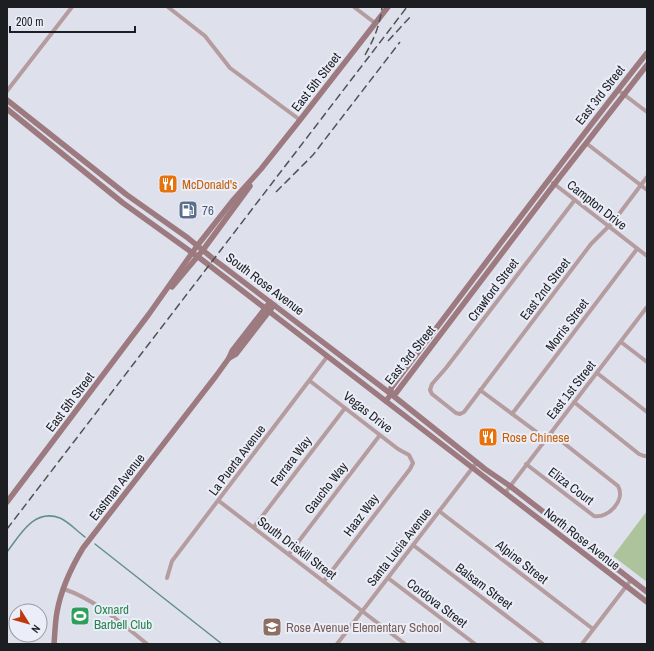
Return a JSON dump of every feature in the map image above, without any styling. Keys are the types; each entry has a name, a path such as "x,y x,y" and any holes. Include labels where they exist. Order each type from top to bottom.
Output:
{"main road":[{"name":"East 5th Street","path":"7,502 149,314 192,253 234,199 261,169 388,7"},
{"name":"East 3rd Street","path":"647,53 391,388 391,394 396,393 554,184 647,65"},
{"name":"South Rose Avenue","path":"7,100 124,192 198,246 510,486"},
{"name":"South Rose Avenue","path":"7,109 127,206 267,310 431,435 504,493"},
{"path":"79,168 94,173 118,192 124,192"},
{"name":"East 5th Street","path":"149,314 203,250 238,205 261,169"},
{"name":"Eastman Avenue","path":"54,644 57,612 64,589 70,572 84,548 230,358 236,354 272,303"},
{"path":"386,401 391,394"},
{"path":"431,435 436,435 460,453 465,452"},
{"name":"North Rose Avenue","path":"510,486 647,592"},
{"name":"North Rose Avenue","path":"504,493 647,602"}],"street":[{"path":"7,92 72,7"},
{"path":"168,7 205,36 230,68 300,120"},
{"path":"354,7 375,23"},
{"path":"618,90 647,112"},
{"path":"592,123 598,128"},
{"path":"586,143 647,190"},
{"name":"East 2nd Street","path":"460,414 464,412 591,244 608,226 647,177"},
{"name":"Campton Drive","path":"549,180 574,201 647,256"},
{"name":"Crawford Street","path":"460,414 453,411 434,397 430,391 432,384 436,381 574,201"},
{"name":"Morris Street","path":"512,414 637,249"},
{"name":"East 1st Street","path":"504,493 645,313 647,307"},
{"path":"621,342 647,362"},
{"name":"La Puerta Avenue","path":"167,578 172,562 327,357"},
{"path":"597,373 647,412"},
{"name":"Vegas Drive","path":"310,381 380,435 409,455 412,461"},
{"path":"480,390 546,438"},
{"path":"574,402 638,454 647,456"},
{"name":"Ferrara Way","path":"254,527 345,408"},
{"name":"Eliza Court","path":"526,464 594,516 604,515 616,505 620,491 618,486 551,433"},
{"name":"Gaucho Way","path":"289,554 380,435"},
{"name":"Haaz Way","path":"324,581 412,467 412,461"},
{"name":"Santa Lucia Avenue","path":"337,644 477,462"},
{"name":"South Driskill Street","path":"219,501 405,644"},
{"name":"Alpine Street","path":"439,511 593,629"},
{"name":"Balsam Street","path":"413,544 543,644"},
{"name":"Cordova Street","path":"388,578 475,644"},
{"path":"582,644 631,580"},
{"path":"64,589 82,596 95,604 148,644"}],"green space":[{"path":"647,511 647,582 613,556"}],"waterway":[{"path":"7,552 29,525 35,520 43,517 51,516 60,518 70,524 85,537"},
{"path":"95,544 222,644"}],"railway":[{"path":"365,55 376,32 382,7"},
{"path":"7,529 407,7"},
{"path":"388,41 412,15"},
{"path":"276,192 313,155 400,42"}],"place":[{"name":"McDonald's","path":"168,184"},
{"name":"76","path":"188,210"},
{"name":"Rose Chinese","path":"488,437"},
{"name":"Oxnard Barbell Club","path":"80,616"},
{"name":"Rose Avenue Elementary School","path":"272,627"}]}
